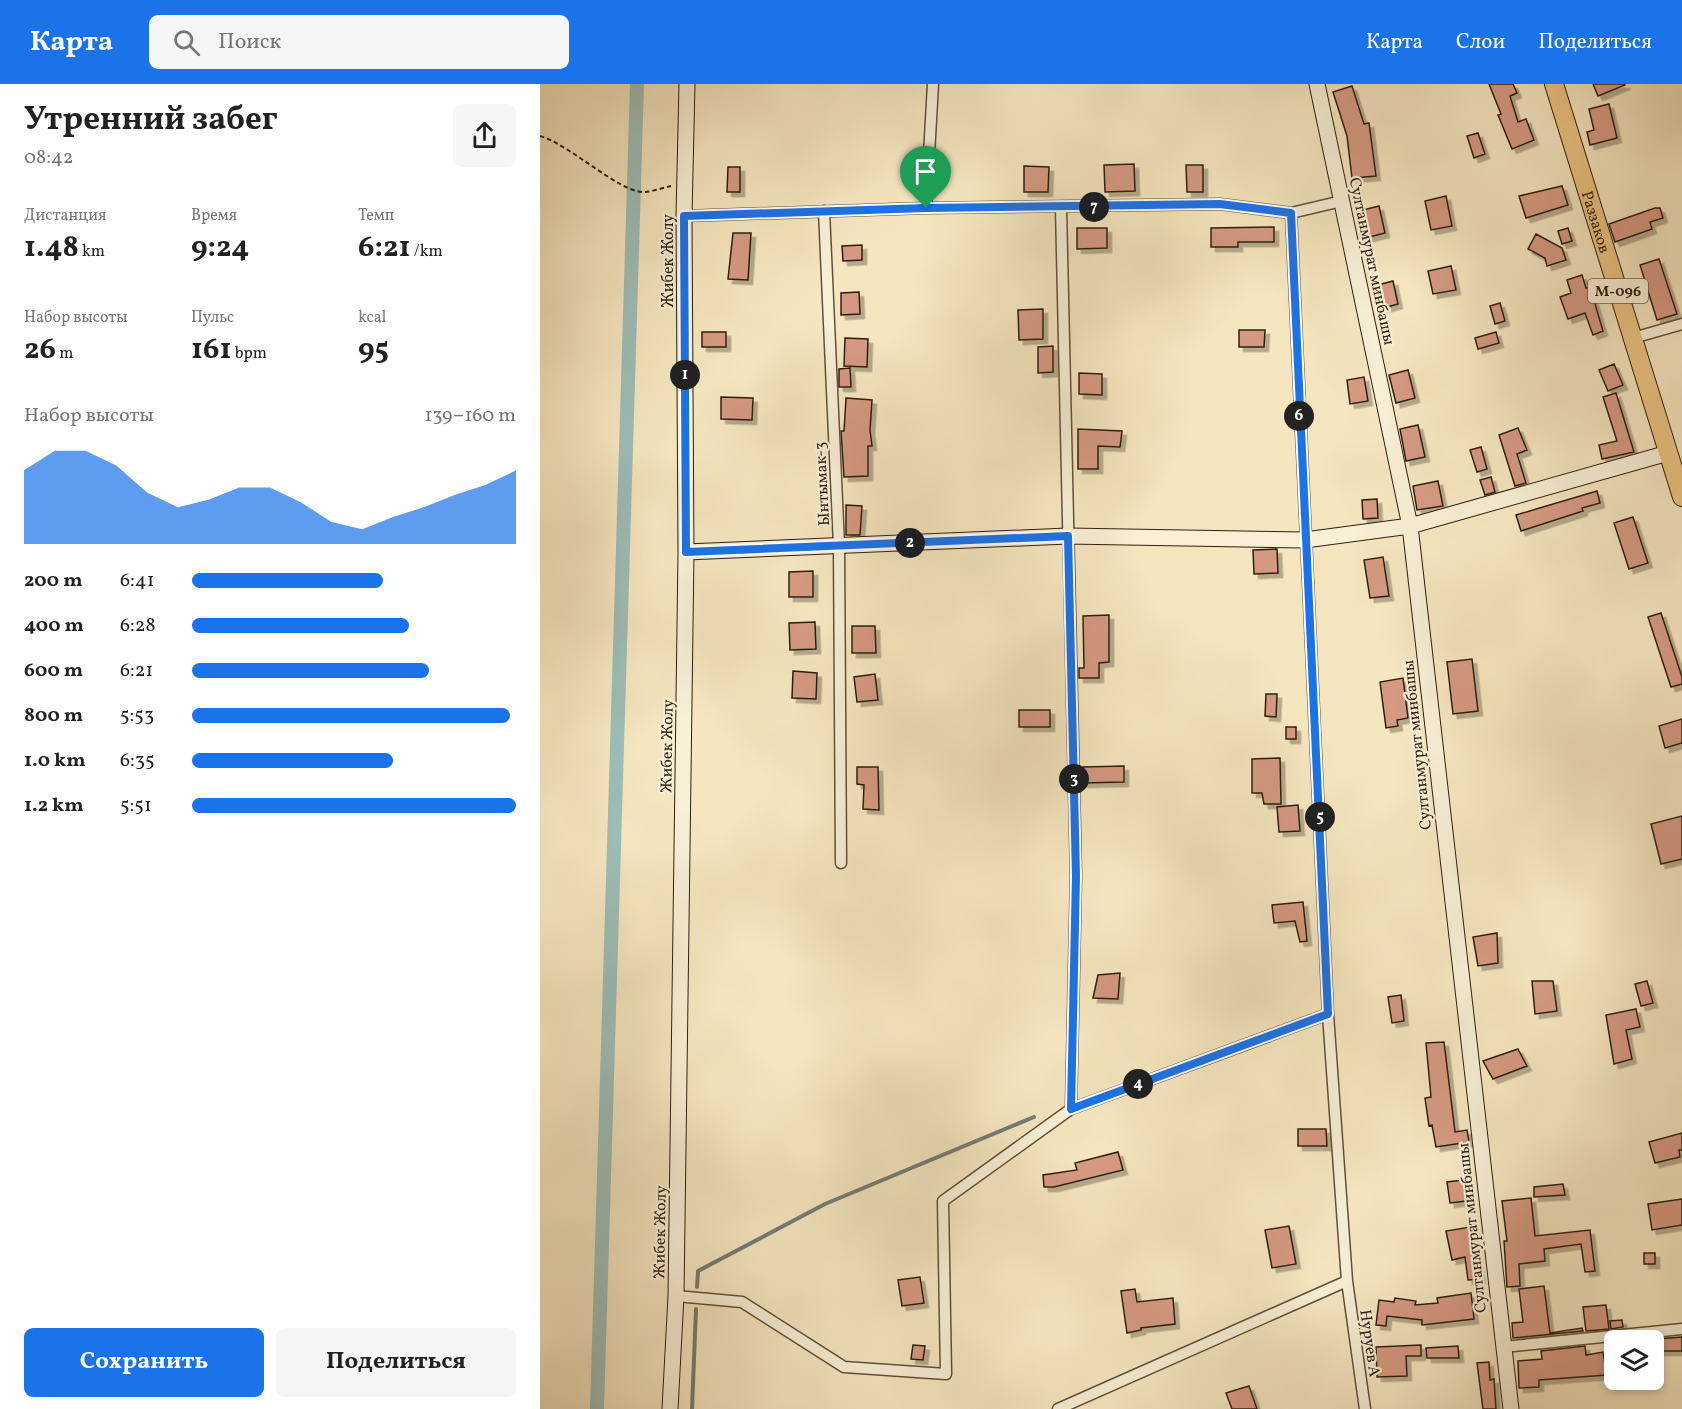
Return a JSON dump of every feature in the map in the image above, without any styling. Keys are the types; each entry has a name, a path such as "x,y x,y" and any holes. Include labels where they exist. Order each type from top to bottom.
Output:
{"main road":[{"name":"Раззаков","path":"1554,84 1682,497"}],"street":[{"name":"Жибек Жолу","path":"670,1409 676,1296 686,552 684,216 687,84"},
{"path":"926,208 933,84"},
{"name":"Султанмурат минбашы","path":"1317,84 1410,526 1511,1409"},
{"path":"684,216 926,208 1062,208 1220,204 1291,213 1342,201"},
{"path":"1062,208 1076,876 1071,1109"},
{"name":"Ынтымак-3","path":"824,211 839,546 841,863"},
{"name":"Нуруев А","path":"1291,213 1328,1014 1347,1281 1365,1409"},
{"path":"1633,338 1682,324"},
{"path":"686,552 1068,536 1305,540 1410,526 1668,453"},
{"path":"676,1296 742,1302 844,1367 946,1374 943,1201 1071,1109 1328,1014"},
{"path":"1058,1409 1347,1281"},
{"path":"1503,1347 1682,1329"}],"path":[{"path":"540,136 598,169 629,190 644,192 685,182"}],"building":[{"path":"1489,84 1513,84 1517,93 1510,96 1518,122 1526,119 1534,140 1512,149 1498,115 1501,114"},
{"path":"1593,84 1625,84 1625,85 1598,96"},
{"path":"1352,86 1364,124 1369,123 1376,176 1352,178 1347,136 1333,92"},
{"path":"1609,104 1617,138 1590,145 1587,132 1594,130 1589,109"},
{"path":"1478,133 1485,154 1474,158 1467,136"},
{"path":"1134,164 1135,191 1105,192 1104,165"},
{"path":"1186,165 1203,165 1203,192 1187,192"},
{"path":"1024,166 1049,167 1048,192 1024,192"},
{"path":"728,167 740,167 740,192 727,192"},
{"path":"1562,186 1568,205 1526,218 1519,196"},
{"path":"1446,196 1452,226 1431,230 1425,201"},
{"path":"1379,206 1385,233 1365,238 1359,211"},
{"path":"1660,208 1663,218 1650,222 1652,229 1615,242 1609,224"},
{"path":"1274,227 1274,242 1238,242 1238,247 1211,247 1211,228"},
{"path":"1077,228 1107,228 1107,248 1077,249"},
{"path":"1568,228 1572,241 1562,244 1558,231"},
{"path":"733,233 751,233 748,280 728,279"},
{"path":"1536,234 1562,248 1566,260 1547,266 1545,258 1528,249"},
{"path":"862,245 862,260 843,261 842,246"},
{"path":"1659,259 1677,314 1657,320 1640,265"},
{"path":"1451,266 1456,290 1433,294 1428,271"},
{"path":"1582,275 1586,288 1590,287 1603,331 1593,335 1585,313 1568,319 1560,297 1571,293 1567,280"},
{"path":"1393,281 1398,304 1380,309 1374,286"},
{"path":"859,292 860,314 841,315 841,293"},
{"path":"1500,303 1505,321 1495,324 1490,306"},
{"path":"1043,309 1043,339 1019,340 1018,310"},
{"path":"1239,330 1265,330 1264,347 1239,347"},
{"path":"702,332 726,332 726,347 702,347"},
{"path":"1496,332 1499,343 1478,349 1475,338"},
{"path":"845,338 868,339 867,367 844,366"},
{"path":"1053,346 1053,372 1038,373 1038,347"},
{"path":"1614,364 1623,385 1608,391 1599,370"},
{"path":"850,368 851,387 839,387 839,369"},
{"path":"1408,370 1415,398 1396,403 1389,375"},
{"path":"1079,373 1102,374 1102,395 1079,394"},
{"path":"1364,377 1368,401 1350,404 1347,380"},
{"path":"1616,393 1634,452 1602,459 1599,445 1617,441 1603,397"},
{"path":"721,397 753,398 752,420 721,419"},
{"path":"846,398 872,400 870,430 872,446 868,446 868,476 844,477 841,431 844,431"},
{"path":"1418,425 1425,457 1406,461 1400,429"},
{"path":"1518,428 1527,450 1517,454 1526,483 1515,486 1499,435"},
{"path":"1078,429 1122,431 1120,447 1098,446 1098,469 1078,469"},
{"path":"1481,447 1487,469 1477,472 1470,450"},
{"path":"1491,477 1495,492 1485,495 1480,480"},
{"path":"1438,481 1443,506 1417,510 1413,486"},
{"path":"1597,491 1600,503 1582,508 1583,511 1521,531 1516,515"},
{"path":"1377,499 1378,518 1363,519 1362,500"},
{"path":"846,505 862,506 860,535 846,535"},
{"path":"1633,517 1648,563 1629,569 1614,523"},
{"path":"1277,549 1278,573 1254,574 1253,550"},
{"path":"1383,557 1389,596 1370,598 1364,560"},
{"path":"813,571 813,597 789,597 789,572"},
{"path":"1661,613 1682,677 1682,684 1671,687 1648,617"},
{"path":"1109,615 1109,662 1099,663 1099,678 1079,678 1079,668 1084,668 1083,616"},
{"path":"815,622 816,649 790,650 789,623"},
{"path":"852,626 875,626 876,653 852,653"},
{"path":"1472,659 1478,711 1453,714 1447,662"},
{"path":"793,671 817,673 816,699 792,698"},
{"path":"875,674 878,700 857,702 854,677"},
{"path":"1403,678 1408,718 1397,720 1398,726 1386,728 1380,682"},
{"path":"1266,694 1277,694 1276,717 1265,716"},
{"path":"1019,710 1050,710 1050,727 1019,727"},
{"path":"1682,719 1682,743 1665,748 1659,726"},
{"path":"1286,727 1296,727 1296,739 1286,739"},
{"path":"1280,758 1281,804 1264,804 1262,793 1252,793 1252,759"},
{"path":"1124,766 1124,782 1083,783 1083,767"},
{"path":"857,767 878,767 879,810 863,809 864,785 857,784"},
{"path":"1298,805 1300,831 1279,832 1277,807"},
{"path":"1682,816 1682,859 1661,864 1651,824"},
{"path":"1303,902 1307,941 1300,942 1295,921 1274,923 1272,905"},
{"path":"1497,933 1498,963 1478,966 1473,937"},
{"path":"1120,973 1118,999 1093,998 1098,975"},
{"path":"1532,981 1553,981 1557,1011 1535,1014"},
{"path":"1647,981 1653,1003 1641,1006 1635,984"},
{"path":"1401,995 1404,1021 1392,1023 1388,997"},
{"path":"1636,1009 1640,1027 1626,1030 1632,1059 1614,1064 1606,1015"},
{"path":"1444,1042 1455,1132 1467,1130 1469,1142 1436,1147 1432,1125 1429,1126 1425,1098 1431,1097 1426,1043"},
{"path":"1518,1049 1527,1066 1493,1079 1483,1061"},
{"path":"1298,1129 1326,1129 1327,1146 1298,1146"},
{"path":"1682,1133 1680,1157 1655,1163 1649,1142"},
{"path":"1118,1152 1123,1170 1054,1187 1044,1187 1043,1175 1077,1170 1075,1163"},
{"path":"1463,1180 1466,1201 1450,1203 1447,1182"},
{"path":"1563,1184 1565,1195 1534,1197 1534,1187"},
{"path":"1531,1198 1535,1236 1590,1230 1595,1271 1585,1272 1581,1244 1544,1249 1545,1261 1519,1264 1520,1286 1507,1287 1504,1241 1507,1241 1502,1201"},
{"path":"1682,1199 1682,1225 1652,1230 1648,1204"},
{"path":"1289,1226 1296,1264 1272,1268 1265,1230"},
{"path":"1470,1227 1481,1279 1468,1280 1465,1257 1452,1260 1446,1231"},
{"path":"1644,1253 1655,1253 1655,1264 1644,1264"},
{"path":"920,1277 924,1303 902,1306 898,1280"},
{"path":"1544,1286 1550,1333 1582,1328 1583,1331 1513,1338 1512,1323 1523,1322 1519,1289"},
{"path":"1135,1289 1137,1302 1173,1298 1175,1324 1141,1328 1141,1330 1127,1333 1121,1291"},
{"path":"1471,1293 1474,1319 1422,1325 1422,1320 1387,1316 1386,1326 1376,1325 1379,1300 1394,1302 1395,1298 1416,1301 1415,1305 1438,1303 1437,1298"},
{"path":"1606,1305 1609,1329 1586,1331 1583,1307"},
{"path":"1622,1320 1623,1327 1611,1329 1610,1321"},
{"path":"1682,1337 1682,1351 1664,1351 1664,1338"},
{"path":"913,1345 925,1346 923,1360 911,1359"},
{"path":"1421,1345 1421,1356 1406,1356 1407,1376 1377,1377 1376,1347"},
{"path":"1458,1346 1459,1358 1427,1358 1426,1348"},
{"path":"1585,1346 1586,1355 1603,1352 1604,1375 1539,1380 1539,1387 1519,1388 1518,1361 1542,1359 1541,1351"},
{"path":"1489,1362 1490,1380 1494,1379 1496,1409 1483,1409 1477,1363"},
{"path":"1249,1386 1257,1409 1232,1409 1226,1393"}],"waterway":[{"path":"597,1409 637,84"},
{"path":"697,1287 698,1271 825,1204 1034,1117"},
{"path":"692,1409 696,1309"}],"route":[{"path":"1220,204 1291,213 1328,1014 1071,1109 1076,876 1068,536 686,552 684,216 926,208 1062,208 1220,204"}]}
